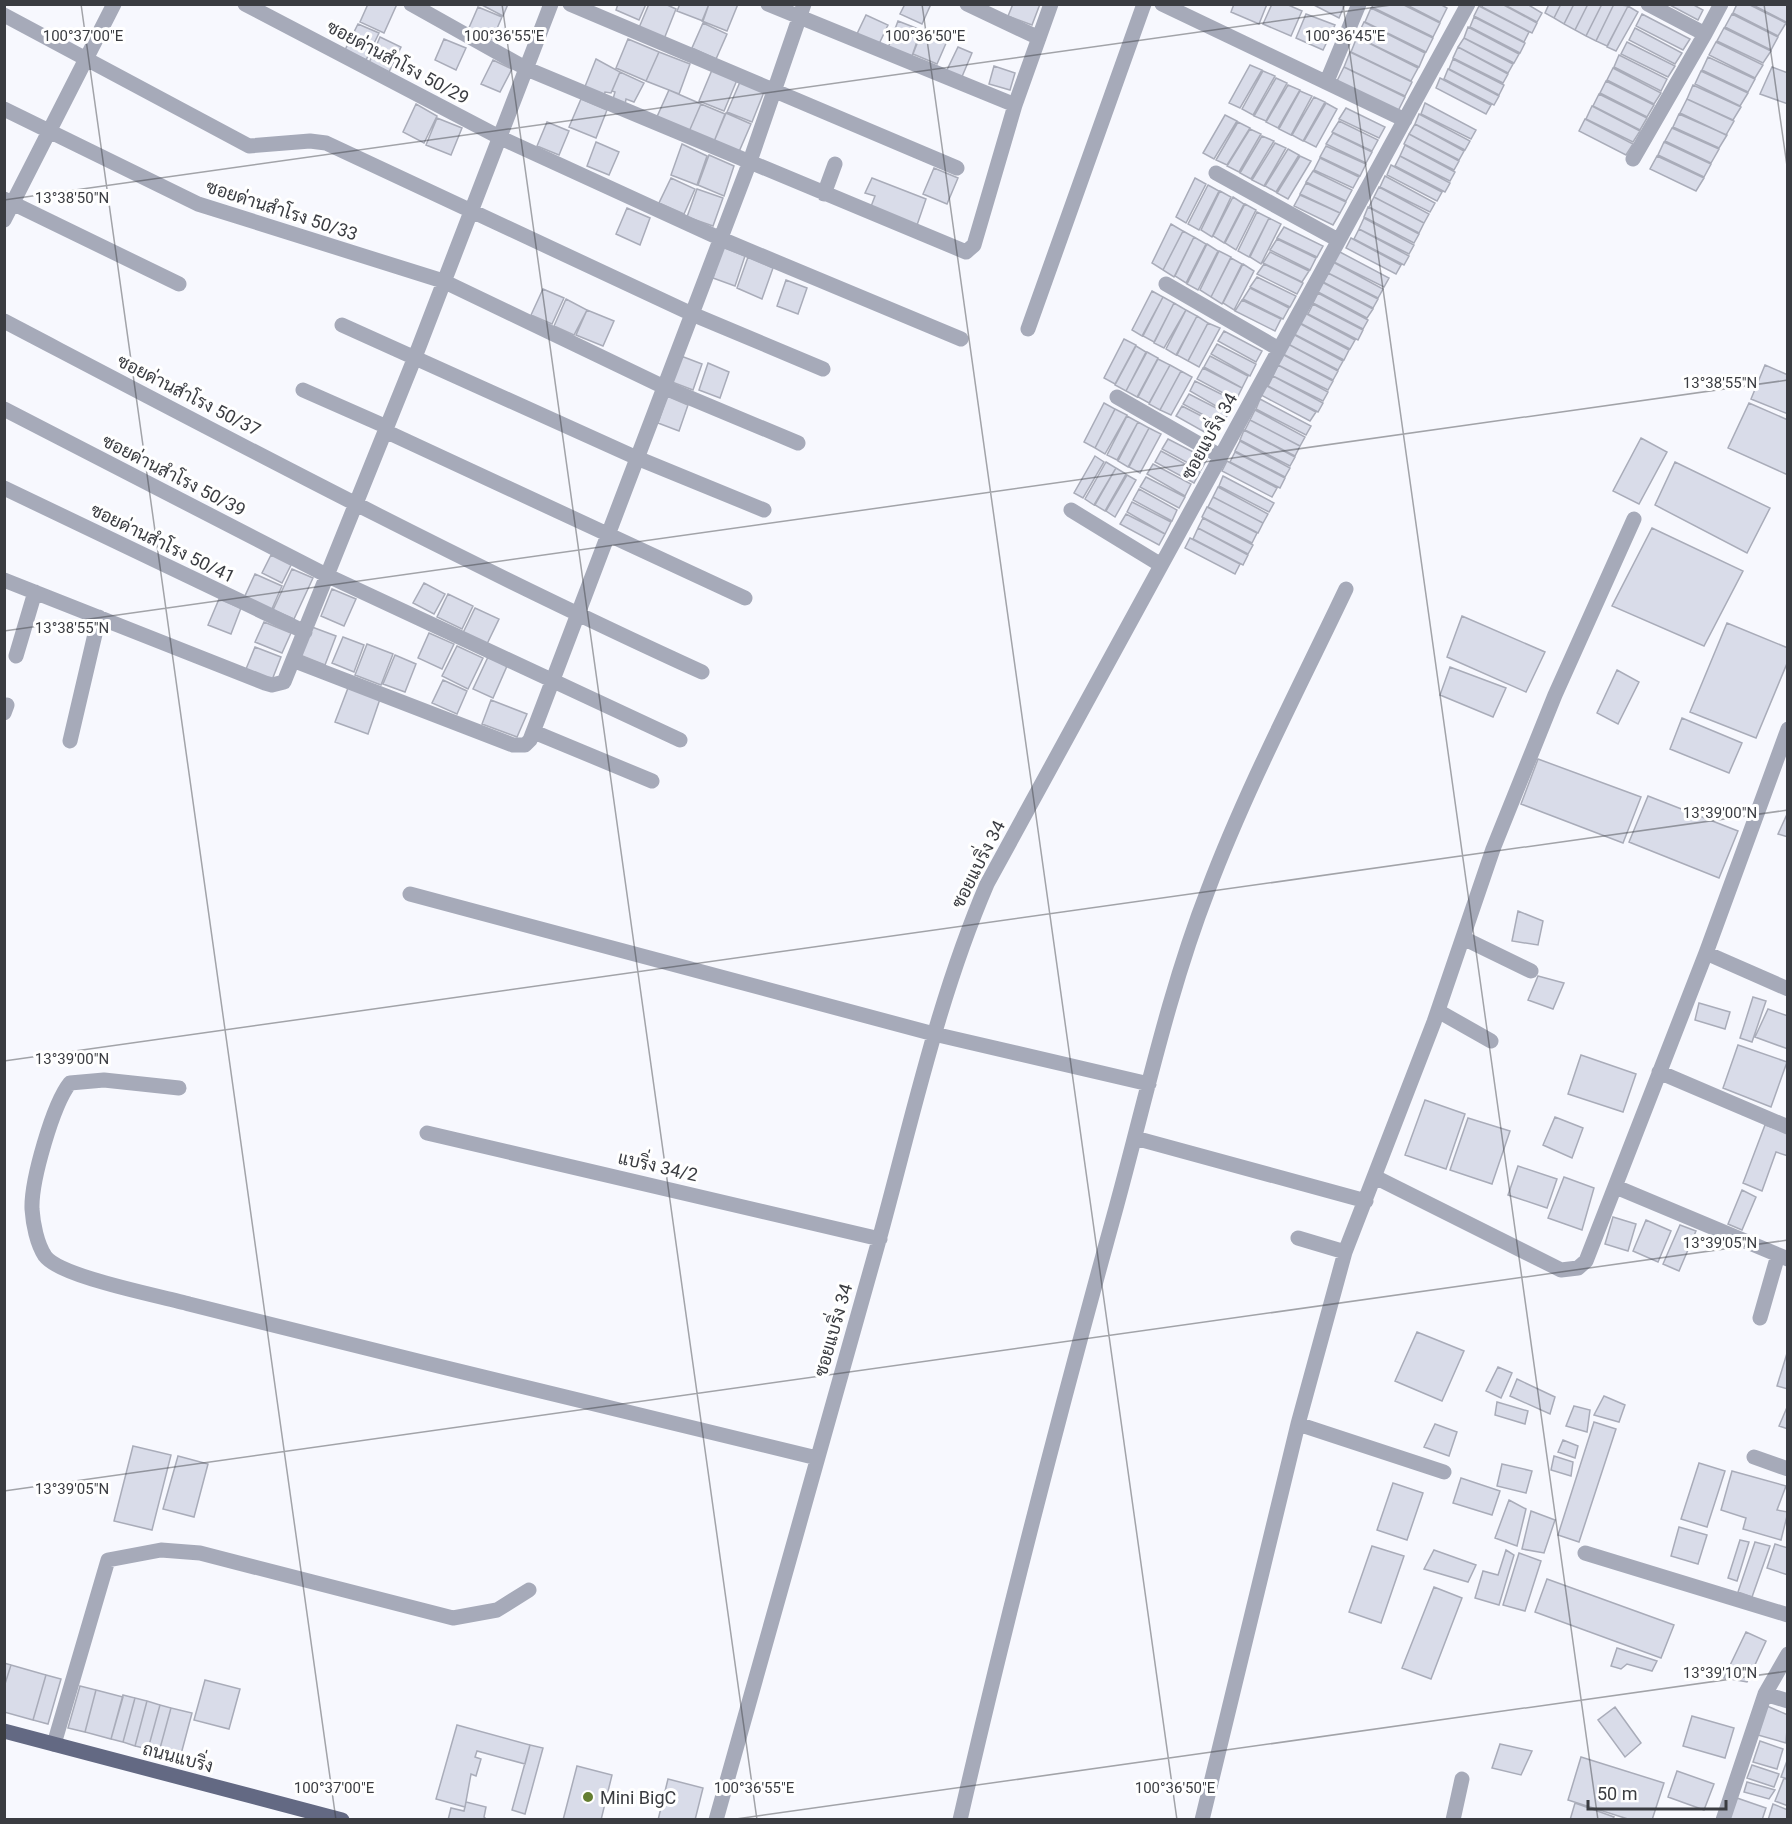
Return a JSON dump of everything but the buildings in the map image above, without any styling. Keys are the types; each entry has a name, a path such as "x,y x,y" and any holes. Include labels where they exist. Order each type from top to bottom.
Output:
{"main road":[{"name":"ถนนแบริ่ง","path":"4,1731 342,1820"}],"street":[{"path":"4,220 9,201 50,130 114,4"},
{"name":"ซอยด่านสำโรง 50/29","path":"245,4 501,138 719,238 961,339"},
{"path":"411,4 527,69 957,251 972,249 1015,105 1051,4"},
{"path":"4,580 272,685 284,682 295,661 326,575 357,504 415,357 551,4"},
{"path":"570,4 957,168"},
{"path":"768,4 802,11 1015,105"},
{"path":"967,4 1040,38"},
{"path":"1028,329 1144,4"},
{"path":"1162,4 1405,120"},
{"path":"1327,81 1359,4"},
{"name":"ซอยแบริ่ง 34","path":"716,1820 880,1239 934,1034 969,927 987,884 1468,4"},
{"path":"1648,4 1705,34"},
{"path":"1633,159 1721,4"},
{"path":"295,661 513,745 525,745 534,732 579,615 719,238 749,164 802,11"},
{"path":"4,15 249,146 309,141 326,143 692,314 823,369"},
{"name":"ซอยด่านสำโรง 50/33","path":"4,108 214,210 443,281 664,387 798,443"},
{"path":"824,194 835,164"},
{"path":"1216,173 1338,240"},
{"path":"9,201 179,284"},
{"path":"1166,284 1279,349"},
{"name":"ซอยด่านสำโรง 50/37","path":"4,321 357,504 579,615 702,672"},
{"path":"342,325 637,458 764,510"},
{"path":"303,390 607,536 745,598"},
{"path":"1117,397 1220,456"},
{"name":"ซอยด่านสำโรง 50/39","path":"4,410 326,575 553,683 680,740"},
{"name":"ซอยด่านสำโรง 50/41","path":"4,489 305,632"},
{"path":"1071,510 1161,565"},
{"path":"1202,1820 1298,1424 1345,1252 1438,1011 1493,849 1555,694 1634,519"},
{"path":"960,1820 992,1681 1068,1384 1181,966 1208,889 1265,758 1346,589"},
{"path":"16,656 35,592"},
{"path":"70,741 99,618"},
{"path":"1375,1177 1561,1270 1578,1268 1586,1261 1706,953 1788,729"},
{"path":"534,732 652,781"},
{"path":"410,894 934,1034 1149,1084"},
{"path":"1463,938 1531,971"},
{"path":"1706,953 1788,989"},
{"path":"1438,1011 1491,1041"},
{"path":"1659,1072 1788,1127"},
{"path":"179,1088 104,1080 70,1083 63,1091 57,1104 37,1175 32,1207 39,1242 45,1256 55,1266 105,1282 322,1337 817,1458"},
{"name":"แบริ่ง 34/2","path":"427,1133 880,1239"},
{"path":"1135,1138 1366,1201"},
{"path":"1616,1187 1783,1257 1760,1318"},
{"path":"1298,1238 1345,1252"},
{"path":"1298,1424 1444,1472"},
{"path":"1754,1457 1788,1469"},
{"path":"54,1744 108,1560 161,1550 200,1553 453,1618 497,1610 529,1590"},
{"path":"1585,1553 1788,1614"},
{"path":"1723,1820 1765,1694 1788,1654"},
{"path":"1765,1694 1788,1701"},
{"path":"1453,1820 1462,1779"}],"place":[{"name":"Mini BigC","path":"588,1797"}]}
